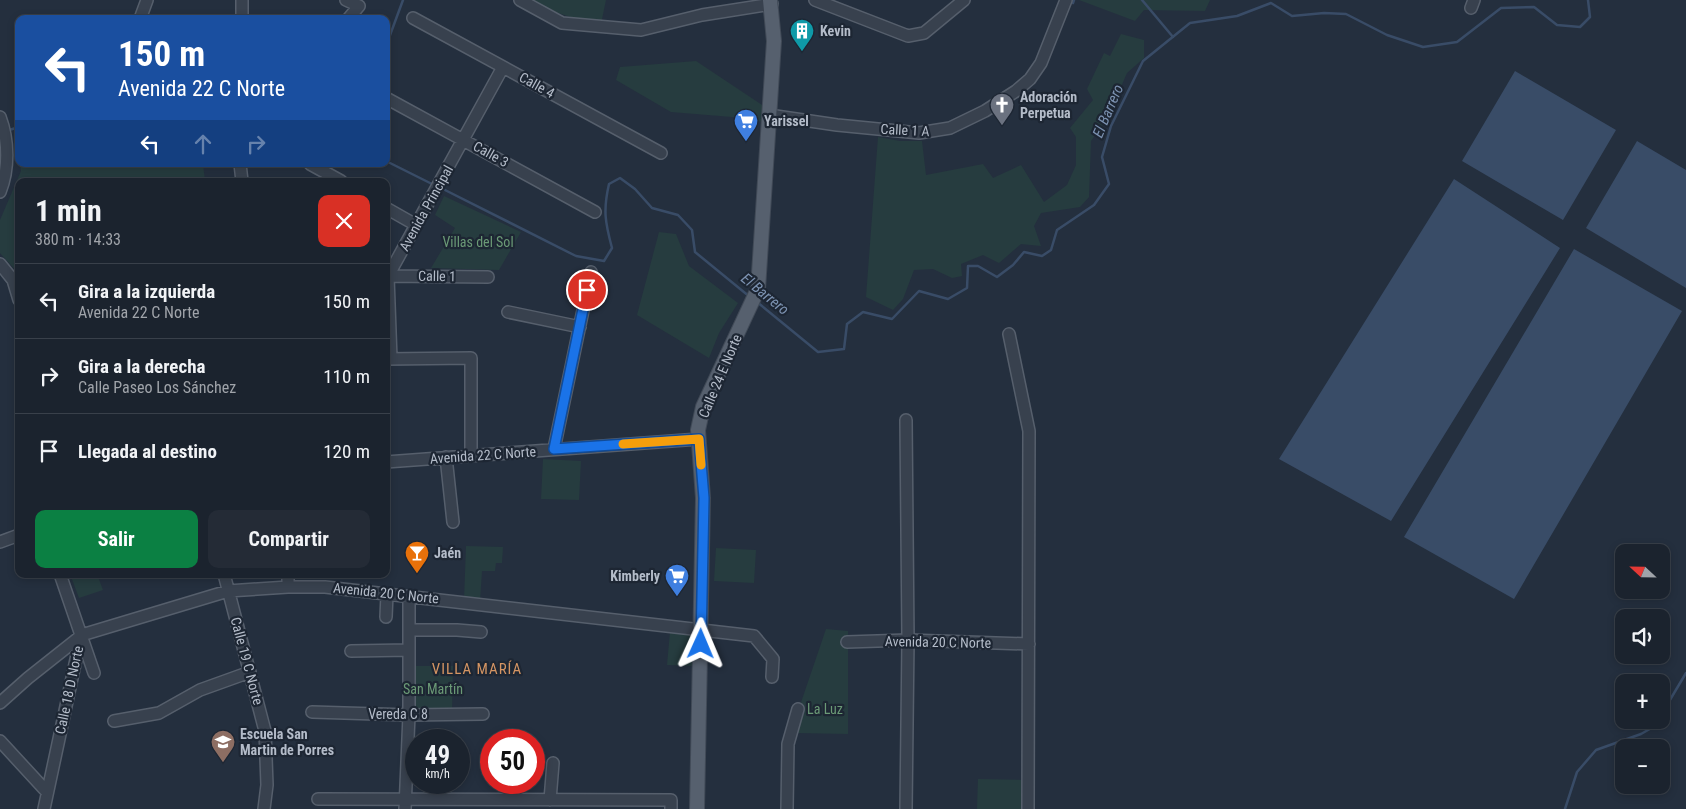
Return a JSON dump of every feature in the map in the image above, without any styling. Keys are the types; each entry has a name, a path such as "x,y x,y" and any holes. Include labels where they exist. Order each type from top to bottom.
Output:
{"main road":[{"name":"Calle 24 E Norte","path":"697,809 704,498 698,430 703,407 758,289 774,41 771,2"}],"street":[{"path":"141,15 147,0"},
{"path":"242,0 242,15"},
{"path":"346,0 358,6 351,15"},
{"path":"520,0 562,23 641,30 702,15 771,2"},
{"path":"815,0 908,36 924,33 964,0"},
{"name":"Calle 1 A","path":"768,115 837,125 919,132 950,128 985,111 1016,91 1030,79 1041,63 1066,0"},
{"name":"Calle 4","path":"413,18 661,153"},
{"name":"Avenida Principal","path":"390,271 503,67"},
{"name":"Calle 3","path":"390,100 595,212"},
{"path":"0,192 6,174 6,142 1,120"},
{"path":"315,167 336,178"},
{"path":"390,210 416,225"},
{"path":"0,264 13,280 15,287"},
{"path":"554,449 591,272"},
{"name":"Calle 1","path":"390,276 488,277"},
{"path":"508,312 580,327"},
{"path":"1008,334 1029,431 1028,809"},
{"path":"390,359 471,358 471,456"},
{"path":"906,420 908,640 906,809"},
{"name":"Avenida 22 C Norte","path":"390,462 699,439"},
{"path":"446,457 453,522"},
{"path":"0,542 15,536"},
{"name":"Calle 18 D Norte","path":"44,809 80,636 61,578"},
{"name":"Calle 19 C Norte","path":"225,578 265,730 267,785 264,809"},
{"path":"288,578 288,586"},
{"name":"Avenida 20 C Norte","path":"0,703 80,636 228,592 288,586 325,587 409,596 754,636 773,659 772,677"},
{"path":"386,617 387,594"},
{"path":"406,805 409,714 409,596"},
{"path":"409,630 481,632"},
{"path":"80,636 94,673"},
{"name":"Avenida 20 C Norte","path":"847,642 908,640 1029,644"},
{"path":"351,651 409,650"},
{"path":"114,721 159,713 200,690 250,672"},
{"path":"787,809 788,744 798,709"},
{"name":"Vereda C 8","path":"312,712 483,714"},
{"path":"0,741 47,792"},
{"path":"550,800 553,763"},
{"path":"318,799 406,805 495,805 550,800 581,804 671,805"}],"green space":[{"path":"529,0 606,0 601,24 564,15"},
{"path":"1079,0 1210,0 1205,11 1144,10 1135,21"},
{"path":"1121,34 1144,40 1144,58 1127,73 1107,119 1091,141 1089,197 1080,207 1041,213 1034,226 1041,246 1021,244 999,263 983,255 961,264 962,276 952,278 933,269 914,270 903,299 893,310 866,297 878,137 900,141 922,141 926,175 983,164 993,178 1021,165 1044,202 1067,185 1076,165 1076,137 1070,128 1093,100 1087,89 1104,53 1110,56"},
{"path":"696,61 765,107 763,122 732,117 671,112 616,80 620,67"},
{"path":"20,167 203,167 205,178 18,178"},
{"path":"15,185 15,270 0,253 0,220"},
{"name":"Villas del Sol","path":"444,196 521,232 499,270 431,268 455,228 435,215"},
{"path":"659,232 676,234 689,266 738,303 719,333 709,358 637,315"},
{"path":"543,459 581,461 579,500 541,499"},
{"path":"466,546 503,547 502,563 496,563 495,571 482,571 480,601 464,600"},
{"path":"716,548 756,550 754,583 714,581"},
{"path":"72,578 98,578 103,590 79,598"},
{"name":"La Luz","path":"826,629 848,631 848,734 796,733 795,720"},
{"path":"670,632 696,634 694,666 667,665"},
{"name":"San Martín","path":"414,666 453,666 452,711 413,711"},
{"path":"978,779 1026,780 1026,809 977,809"}],"water":[{"path":"1515,71 1616,130 1563,220 1462,161"},
{"path":"1637,141 1686,170 1686,288 1586,228"},
{"path":"1454,179 1560,248 1391,521 1279,459"},
{"path":"1574,249 1682,311 1514,599 1404,537"}],"waterway":[{"path":"390,35 403,0"},
{"path":"1142,0 1173,37"},
{"name":"El Barrero","path":"757,302 818,352 844,349 847,324 863,312 892,319 919,291 948,299 967,288 968,266 978,266 997,277 1013,265 1024,252 1042,256 1051,250 1057,230 1094,205 1109,184 1102,157 1111,126 1143,61 1190,23 1237,16 1271,3 1292,16 1324,13 1346,14 1387,35 1423,47 1457,42 1501,8 1534,7 1557,25 1580,27 1590,17 1588,0"},
{"name":"El Barrero","path":"6,131 15,128"},
{"name":"El Barrero","path":"390,163 434,185"},
{"name":"El Barrero","path":"441,188 576,256 604,261 612,248 606,216 607,193 609,184 620,178 635,189 652,208 678,215 692,230 695,252 750,297"},
{"path":"1670,700 1686,673"},
{"path":"1565,809 1577,772 1596,750 1650,729"}],"slow traffic":[{"path":"623,444 699,439 701,465"}],"place":[{"name":"Kevin","path":"802,52"},
{"name":"Adoración Perpetua","path":"1002,126"},
{"name":"Yarissel","path":"746,142"},
{"name":"Jaén","path":"417,574"},
{"name":"Kimberly","path":"677,597"},
{"name":"Escuela San Martin de Porres","path":"223,763"}],"district":[{"name":"VILLA MARÍA","path":"477,669"}],"route":[{"path":"587,290 554,449 699,439 704,498 701,644"}]}
